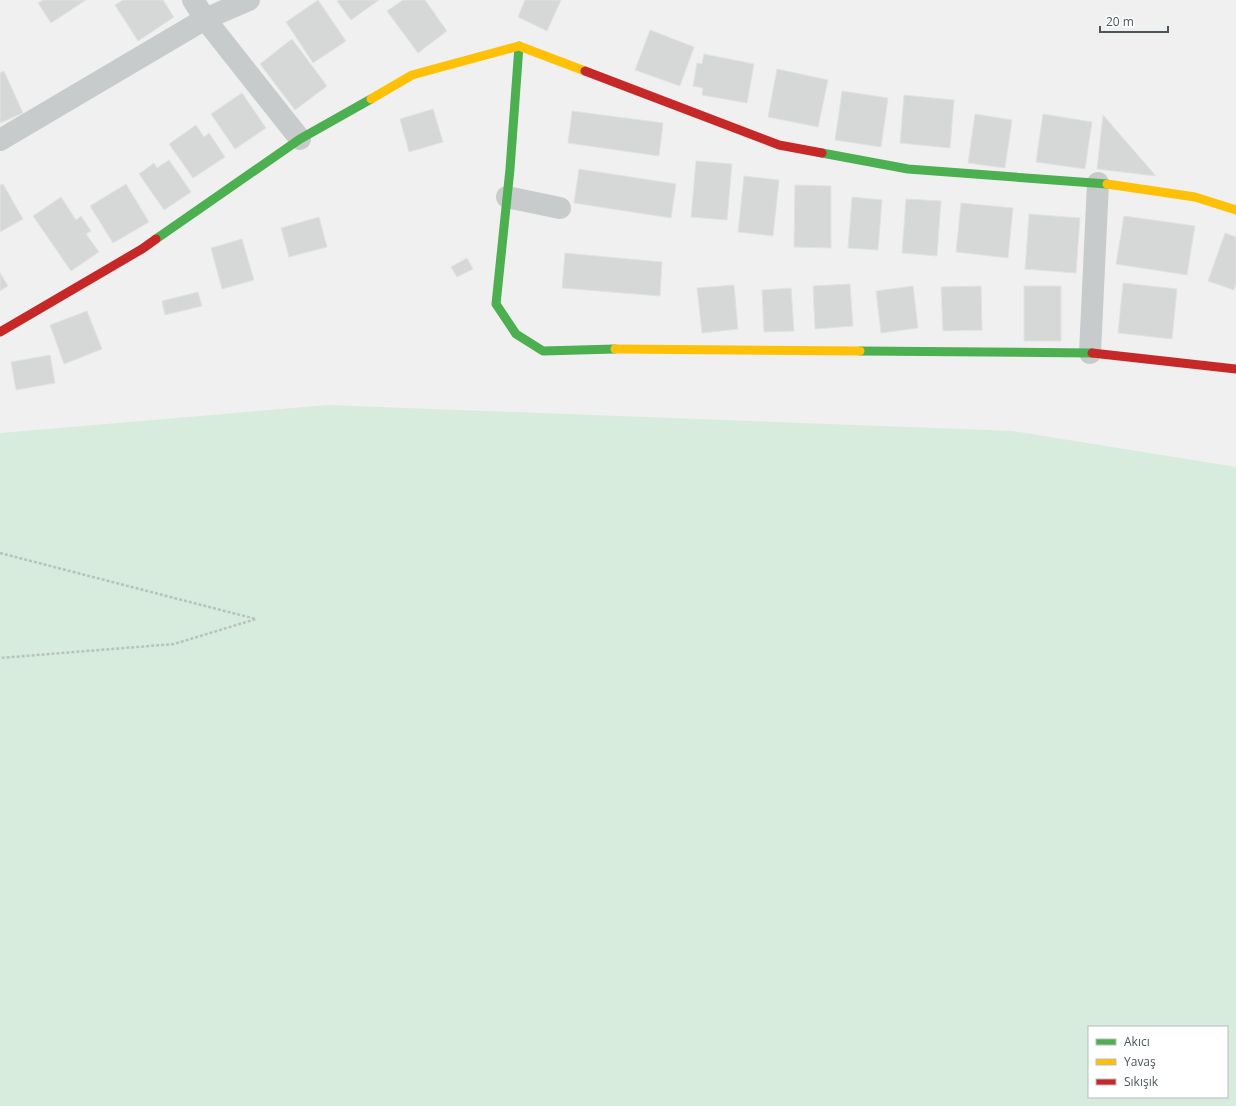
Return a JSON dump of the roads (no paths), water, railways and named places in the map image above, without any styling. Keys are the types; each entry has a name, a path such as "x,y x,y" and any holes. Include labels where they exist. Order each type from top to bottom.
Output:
{"street":[{"path":"193,0 205,19 300,139"},
{"path":"0,140 205,19 249,0"},
{"path":"519,46 507,196 496,304 516,334 543,351 630,349 1090,354 1236,369"},
{"path":"0,332 142,249 300,139 412,75 519,46 780,146 908,169 1098,183 1196,197 1236,210"},
{"path":"1090,354 1098,183"},
{"path":"507,196 560,208"}]}
